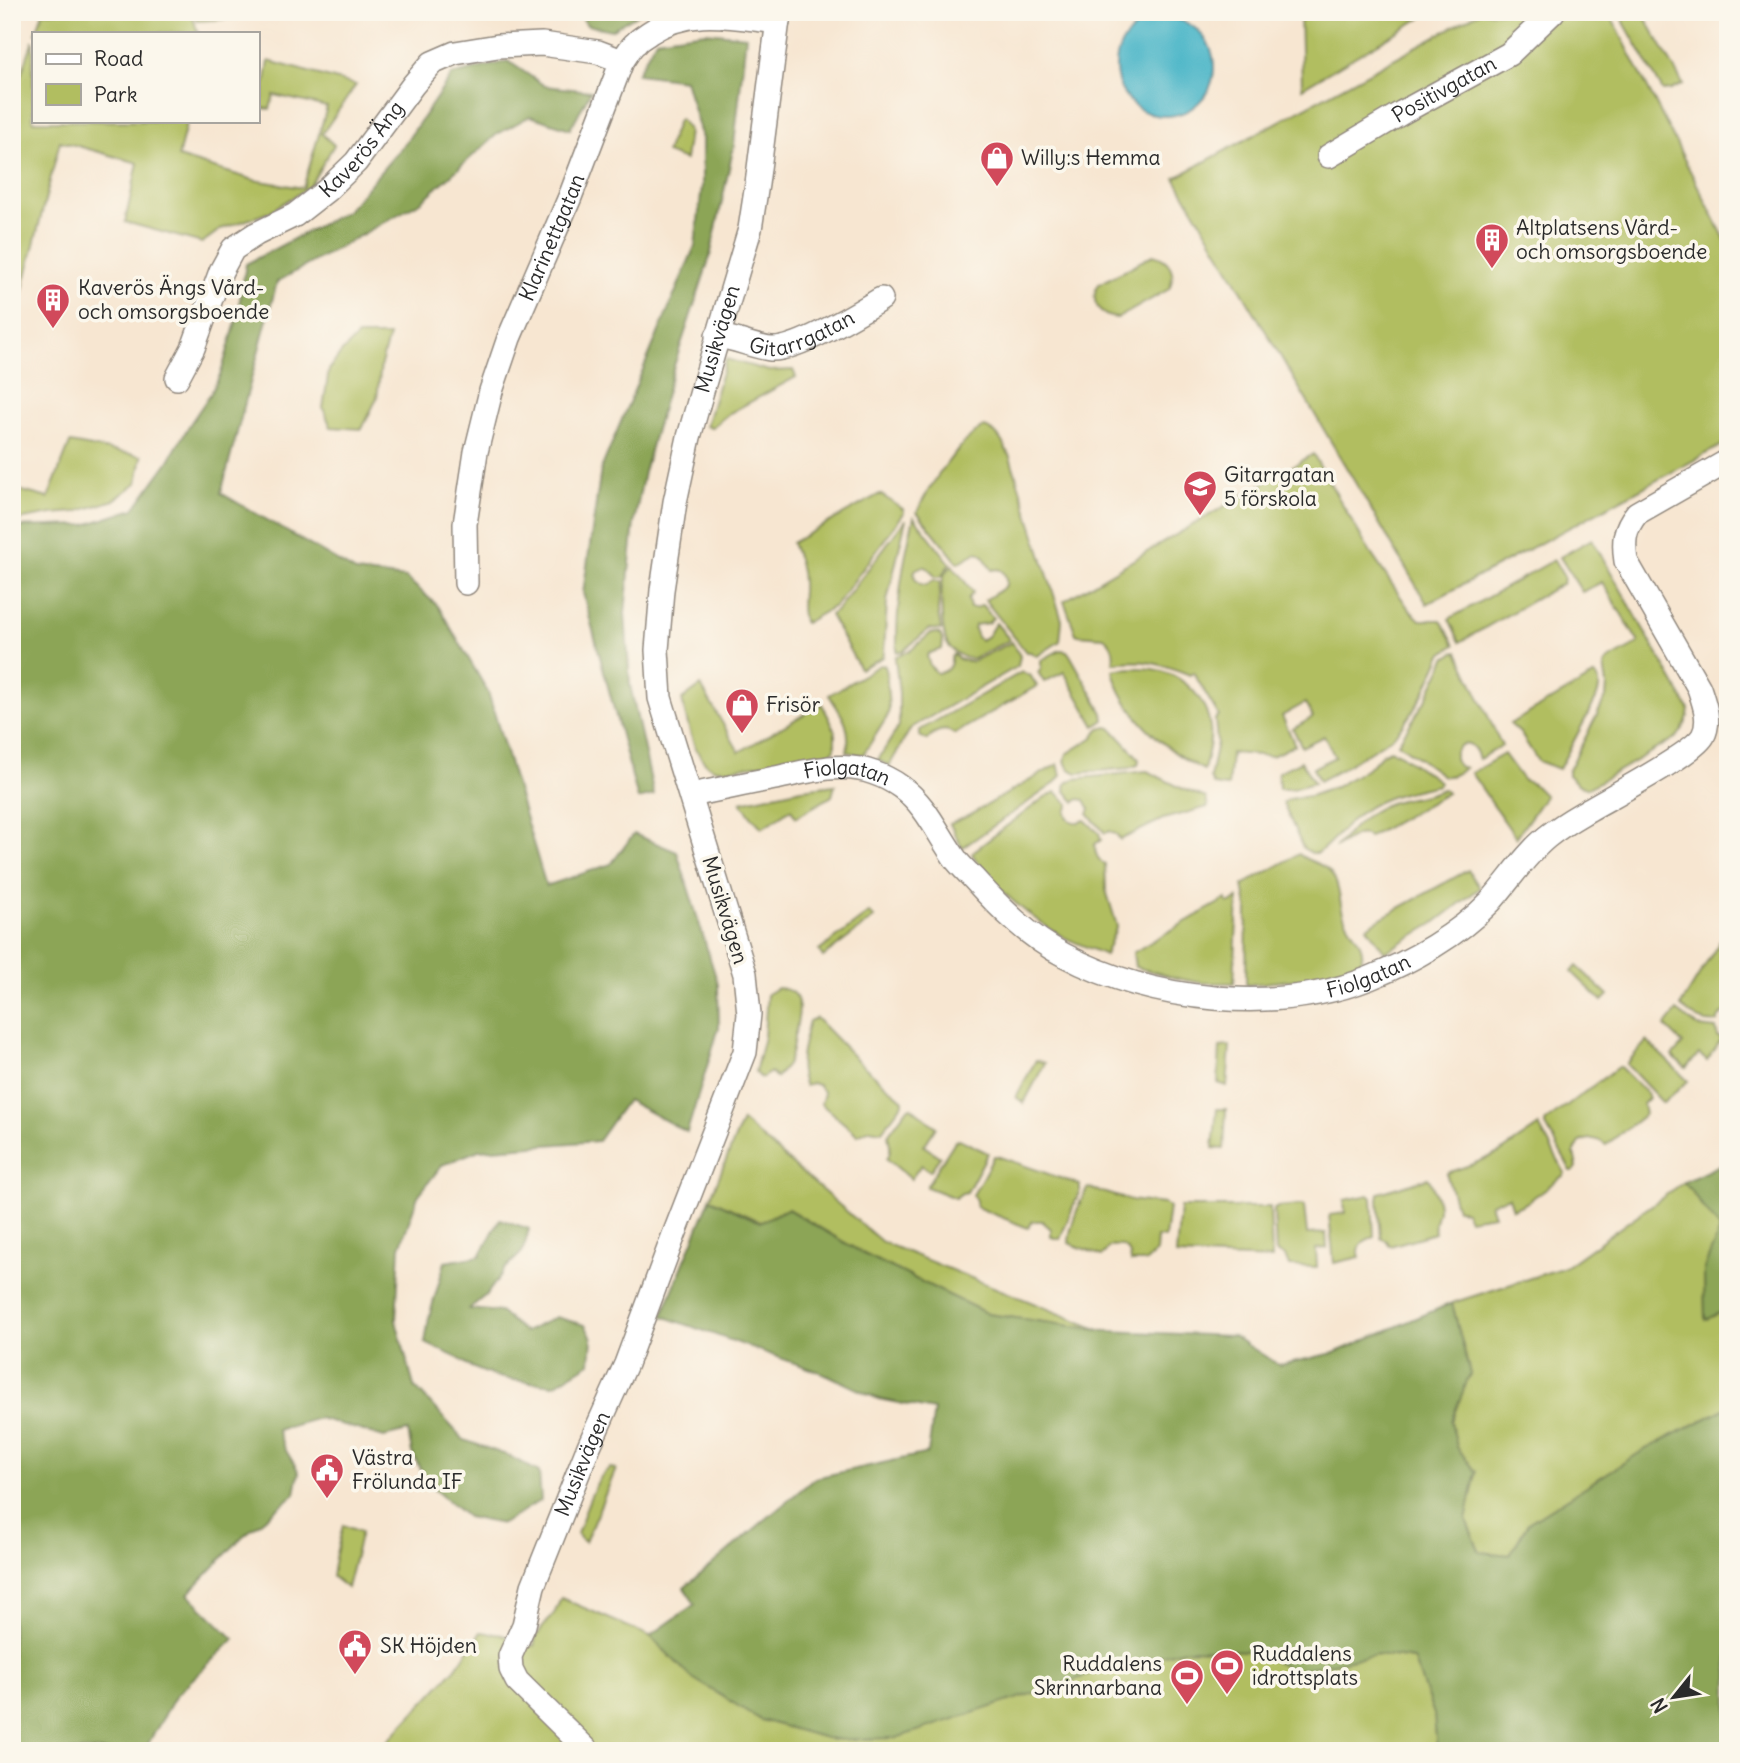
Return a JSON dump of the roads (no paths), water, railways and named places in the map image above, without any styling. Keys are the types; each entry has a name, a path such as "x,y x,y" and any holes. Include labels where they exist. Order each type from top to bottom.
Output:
{"street":[{"name":"Positivgatan","path":"1329,156 1509,54 1553,12"},
{"name":"Klarinettgatan","path":"466,583 465,524 475,452 491,391 509,338 570,197 622,61 635,43 676,19 694,16 778,17"},
{"name":"Musikvägen","path":"588,1751 517,1681 511,1669 510,1656 524,1625 533,1586 589,1446 626,1364 745,1052 749,1014 745,974 660,698 657,650 662,590 675,502 689,437 750,229 778,17"},
{"name":"Kaverös Äng","path":"177,378 193,348 221,271 233,249 295,215 327,190 356,162 432,63 455,52 541,44 598,52 622,61"},
{"name":"Gitarrgatan","path":"717,337 772,349 790,347 881,299"},
{"name":"Fiolgatan","path":"691,795 840,767 875,773 901,787 920,805 958,861 993,900 1034,936 1063,955 1103,972 1174,993 1239,1000 1287,998 1325,992 1368,978 1401,963 1465,924 1489,902 1546,838 1577,816 1683,754 1702,738 1706,726 1706,710 1699,688 1626,561 1624,547 1629,523 1637,513 1728,461"}],"water":[{"path":"1165,18 1184,22 1200,32 1210,48 1214,67 1210,86 1200,102 1184,112 1165,116 1146,112 1130,102 1120,86 1116,67 1120,48 1130,32 1146,22"}],"place":[{"name":"Willy:s Hemma","path":"997,188"},
{"name":"Altplatsens Vård- och omsorgsboende","path":"1492,270"},
{"name":"Kaverös Ängs Vård- och omsorgsboende","path":"53,330"},
{"name":"Gitarrgatan 5 förskola","path":"1200,517"},
{"name":"Frisör","path":"742,735"},
{"name":"Västra Frölunda IF","path":"327,1500"},
{"name":"SK Höjden","path":"355,1676"},
{"name":"Ruddalens idrottsplats","path":"1227,1696"},
{"name":"Ruddalens Skrinnarbana","path":"1187,1706"}]}
